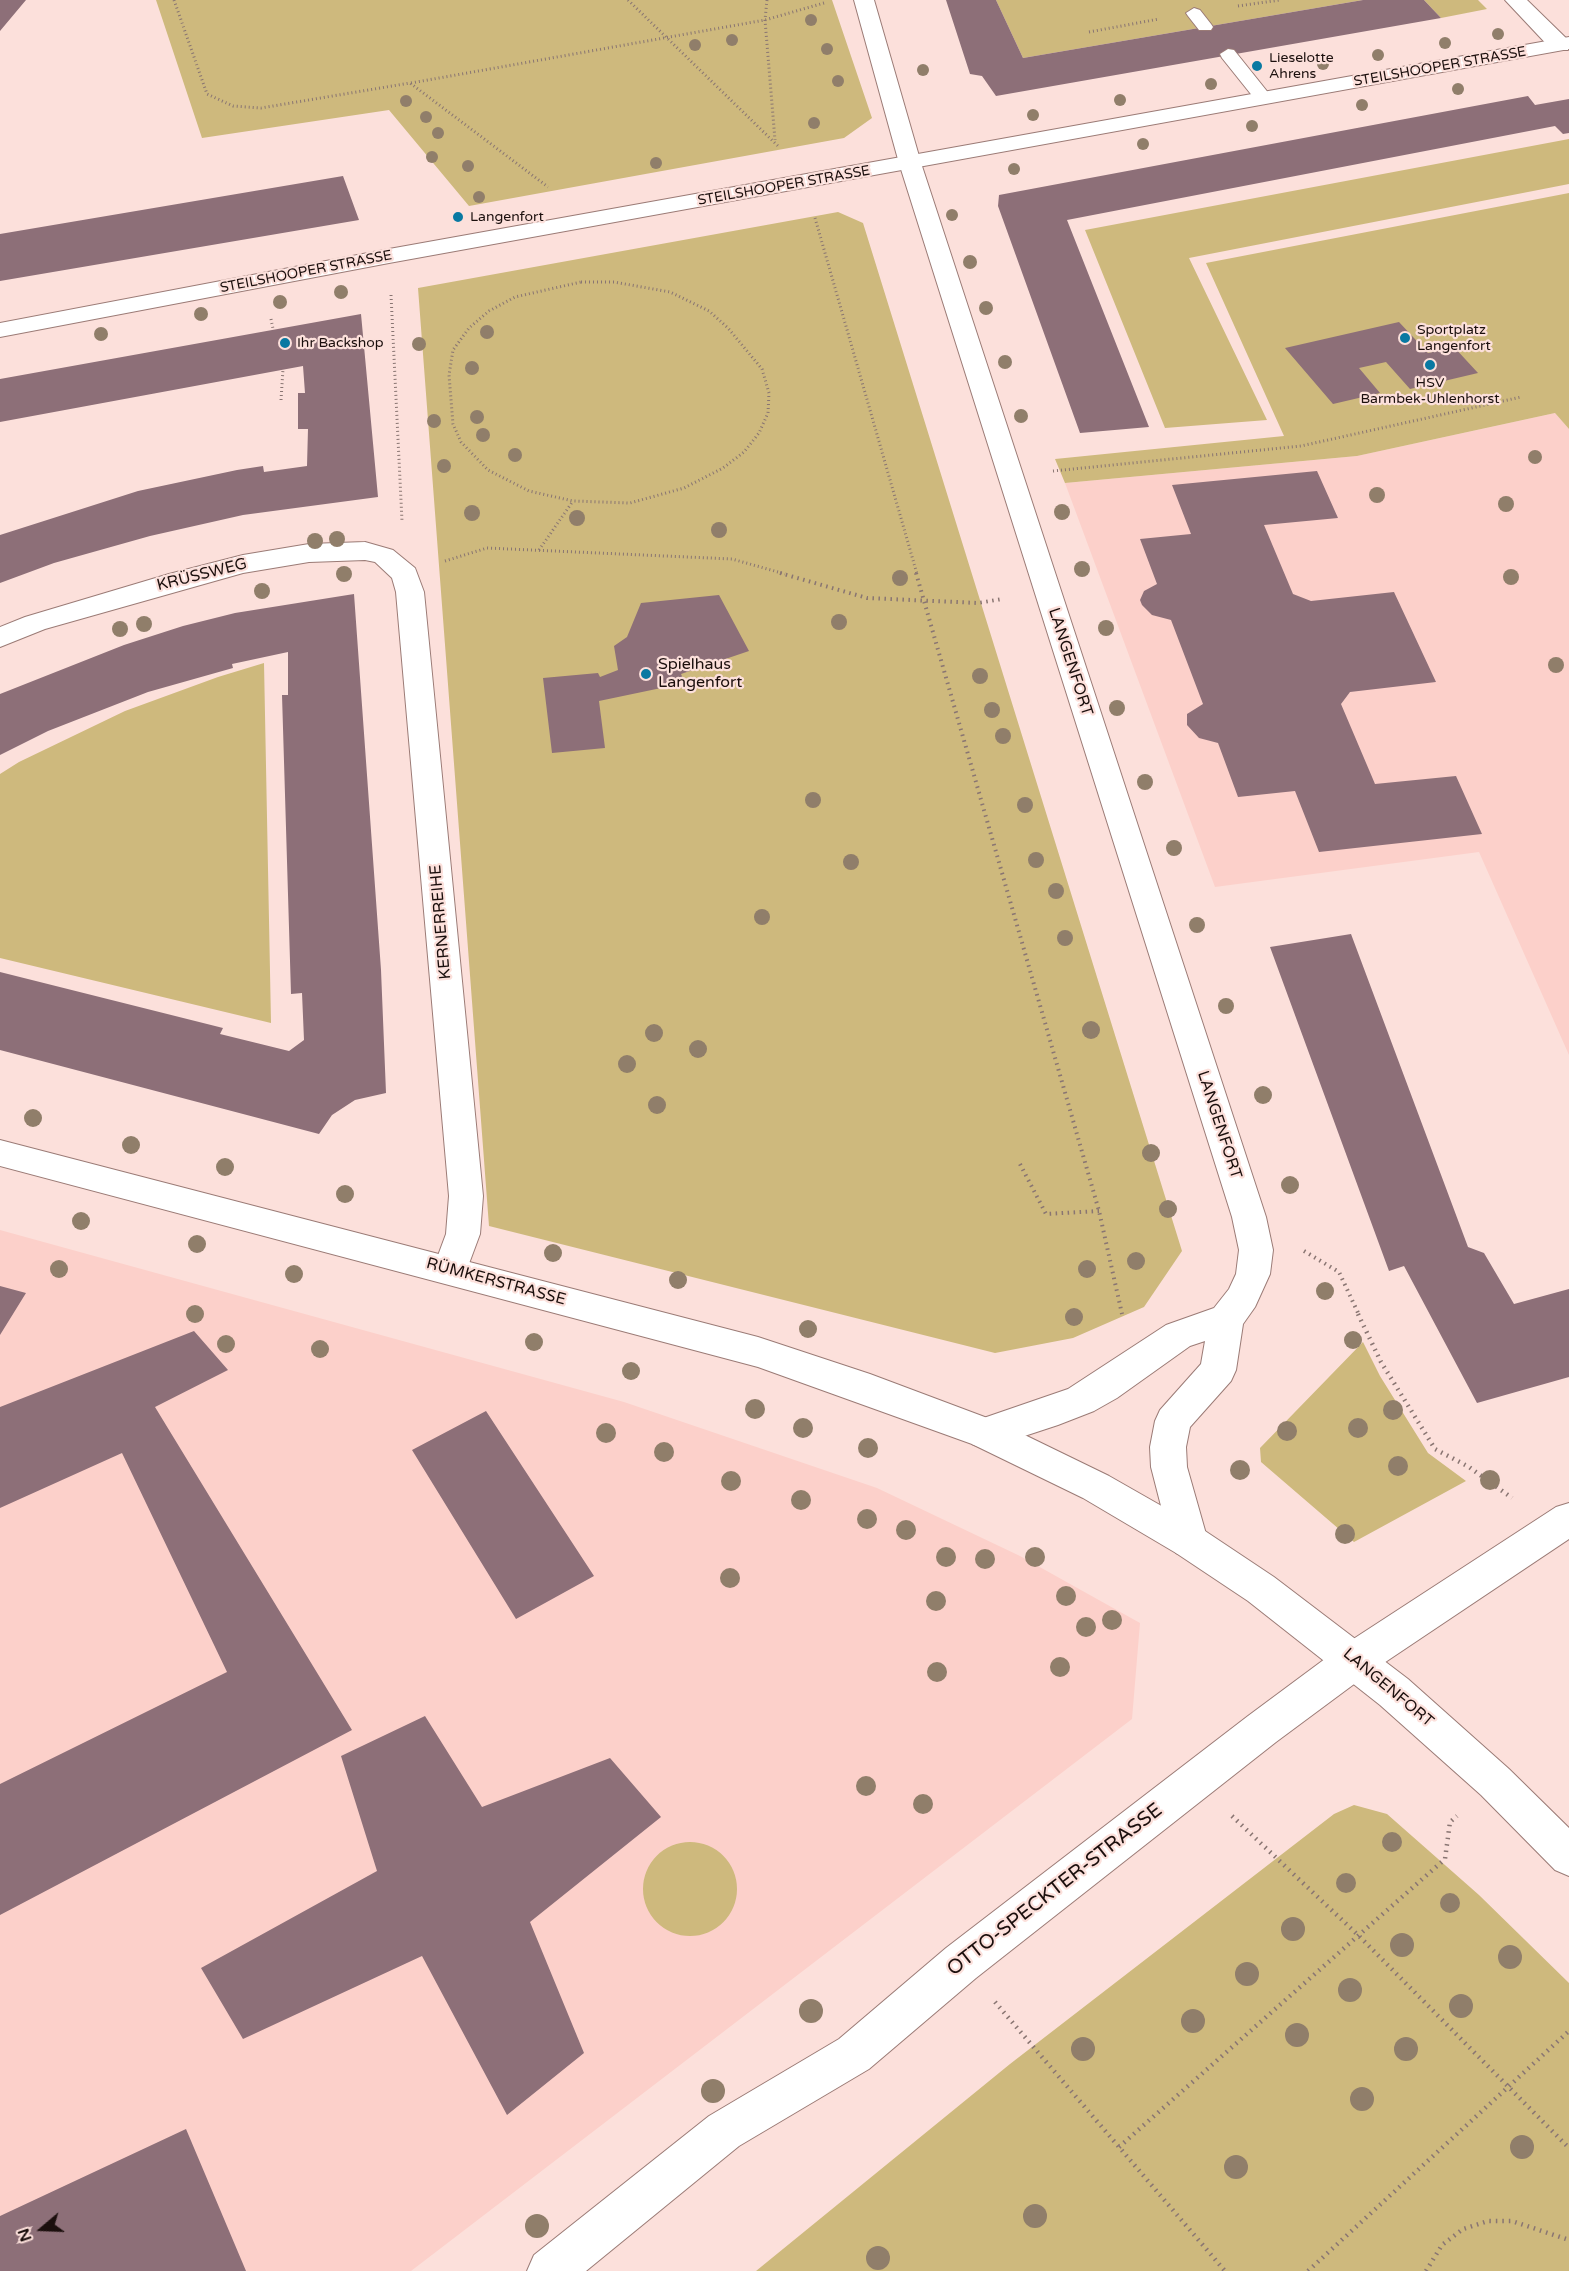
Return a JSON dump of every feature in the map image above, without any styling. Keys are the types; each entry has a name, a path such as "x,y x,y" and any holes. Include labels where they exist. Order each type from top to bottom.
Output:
{"street":[{"name":"LANGENFORT","path":"864,0 910,163 1249,1217 1256,1250 1252,1275 1243,1297 1226,1319 1218,1370 1173,1421 1168,1447 1169,1467 1189,1541"},
{"path":"1515,0 1565,44"},
{"name":"STEILSHOOPER STRASSE","path":"0,330 389,256 1565,44"},
{"name":"KRÜSSWEG","path":"0,638 74,611 179,580 243,564 309,553 365,551 384,556 405,574"},
{"name":"KERNERREIHE","path":"405,574 410,592 466,1196 463,1234 450,1269"},
{"name":"RÜMKERSTRASSE","path":"0,1152 758,1352 857,1384 985,1433"},
{"path":"985,1433 1081,1400 1104,1387 1178,1335 1226,1319"},
{"name":"LANGENFORT","path":"985,1433 1096,1487 1189,1541 1261,1588 1355,1660 1496,1782 1569,1856"},
{"name":"OTTO-SPECKTER-STRASSE","path":"550,2271 724,2131 854,2054 961,1963 1355,1660 1562,1523"}],"lane":[{"path":"1194,13 1205,27"},
{"path":"1228,54 1264,99"}],"path":[{"path":"174,0 207,94 233,106 261,108 765,20 826,3"},
{"path":"628,0 775,141 765,20 767,0"},
{"path":"410,83 549,187 569,224"},
{"path":"805,182 1099,1211 1123,1316"},
{"path":"389,256 405,574 487,548 732,559 867,598 978,603 1047,590"},
{"path":"581,282 614,282 647,286 690,300 709,311 728,328 762,369 769,393 768,413 759,433 744,452 723,468 684,488 630,503 573,501 529,491 488,470 461,442 453,424 449,375 453,350 469,328 489,311 515,297 581,282"},
{"path":"280,400 283,369"},
{"path":"1011,475 1301,446 1521,397"},
{"path":"539,551 573,501"},
{"path":"1020,1164 1046,1214 1099,1211"},
{"path":"1249,1217 1340,1272 1381,1362 1435,1449 1470,1467 1562,1523"},
{"path":"1195,1782 1359,1936 1569,2148"},
{"path":"1119,2147 1445,1859 1450,1822 1496,1782"},
{"path":"961,1963 1225,2271"},
{"path":"1308,2271 1569,2031"},
{"path":"1426,2271 1442,2245 1463,2229 1488,2221 1512,2220 1569,2240"}],"shaded area":[{"path":"156,0 832,0 872,118 844,138 469,206 389,110 202,138"},
{"path":"996,0 1363,0 1023,58"},
{"path":"1424,0 1478,0 1487,9 1441,18"},
{"path":"1569,139 1569,184 1189,258 1267,420 1165,428 1085,230"},
{"name":"Sportplatz Langenfort","path":"1569,193 1569,429 1555,413 1357,456 1065,483 1055,459 1284,436 1206,263"},
{"path":"838,212 863,223 1182,1251 1144,1307 1073,1338 995,1353 489,1226 418,288"},
{"path":"1555,413 1569,429 1569,1055 1479,852 1215,887 1065,483 1357,456"},
{"path":"264,663 271,1023 0,958 0,774 19,762 125,711"},
{"path":"0,1230 624,1402 877,1488 1020,1556 1140,1623 1132,1719 411,2271 0,2271"},
{"path":"1363,1342 1380,1376 1428,1453 1466,1481 1354,1542 1261,1462 1260,1448"},
{"path":"1354,1805 1387,1814 1479,1895 1569,1983 1569,2271 756,2271 1010,2064 1334,1814"},
{"path":"690,1842 708,1845 723,1856 734,1871 737,1889 734,1907 723,1922 708,1933 690,1936 672,1933 657,1922 646,1907 643,1889 646,1871 657,1856 672,1845"}],"building":[{"path":"0,0 26,0 0,31"},
{"path":"946,0 996,0 1023,58 1363,0 1424,0 1441,18 996,96 982,76 970,74"},
{"path":"1528,96 1535,105 1569,99 1569,133 1563,134 1555,126 1067,220 1149,427 1080,433 998,206 999,195"},
{"path":"343,176 359,220 0,281 0,234"},
{"path":"361,314 378,497 243,515 150,536 54,563 0,583 0,535 138,491 263,466 264,472 307,466 308,429 298,429 298,393 305,393 303,366 0,422 0,379"},
{"name":"HSV Barmbek-Uhlenhorst","path":"1399,322 1428,353 1454,347 1478,373 1410,389 1386,362 1359,368 1380,393 1333,404 1285,348"},
{"path":"1317,471 1338,518 1264,525 1293,594 1311,601 1394,592 1436,682 1350,692 1341,704 1375,784 1456,776 1482,834 1319,852 1295,791 1238,797 1218,743 1199,738 1187,725 1187,714 1203,704 1171,620 1152,615 1140,600 1144,591 1157,584 1140,539 1191,534 1172,485"},
{"path":"354,594 381,970 386,1093 355,1100 332,1115 319,1134 0,1050 0,972 223,1028 220,1034 289,1051 304,1040 302,993 291,994 282,695 288,695 288,652 232,664 233,668 148,692 48,731 0,755 0,694 124,645 183,626 235,613"},
{"name":"Spielhaus Langenfort","path":"719,595 749,651 681,674 685,683 599,701 605,748 552,753 543,678 598,673 600,677 618,670 614,646 627,637 641,603"},
{"path":"1351,934 1468,1247 1484,1253 1514,1304 1569,1289 1569,1377 1477,1403 1404,1266 1389,1271 1270,947"},
{"path":"0,1286 26,1293 0,1335"},
{"path":"194,1331 228,1370 155,1407 352,1730 0,1915 0,1784 227,1672 122,1453 0,1508 0,1407"},
{"path":"486,1411 594,1576 516,1619 412,1450"},
{"path":"425,1716 482,1807 610,1758 661,1817 530,1922 584,2053 507,2115 422,1956 243,2039 201,1968 377,1871 341,1756"},
{"path":"186,2129 246,2271 0,2271 0,2216"}],"place":[{"name":"Lieselotte Ahrens","path":"1257,66"},
{"name":"Langenfort","path":"458,217"},
{"name":"Sportplatz Langenfort","path":"1405,338"},
{"name":"Ihr Backshop","path":"285,343"},
{"name":"HSV Barmbek-Uhlenhorst","path":"1430,365"},
{"name":"Spielhaus Langenfort","path":"646,674"}]}
